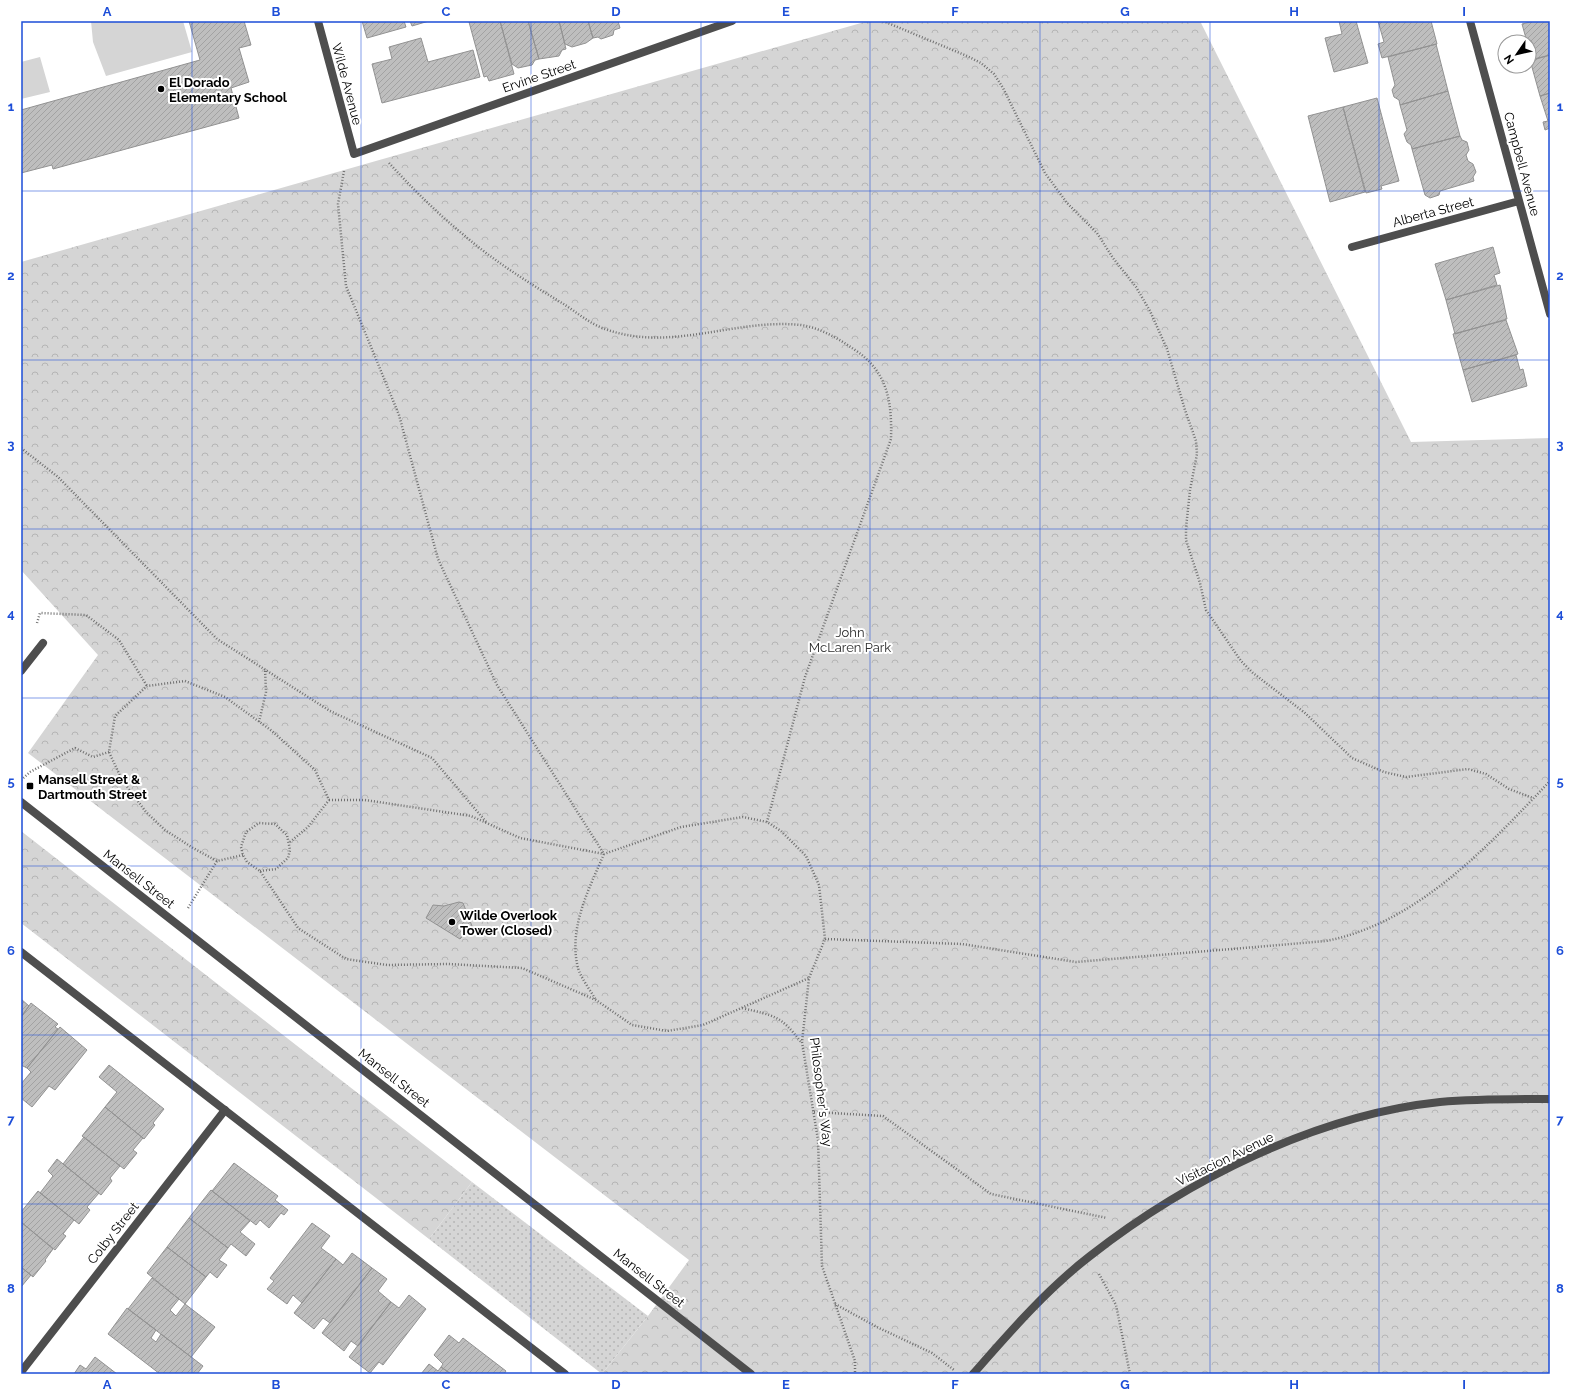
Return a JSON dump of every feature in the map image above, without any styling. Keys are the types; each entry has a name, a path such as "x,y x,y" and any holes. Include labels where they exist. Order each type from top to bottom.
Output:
{"street":[{"name":"Wilde Avenue","path":"318,21 354,154"},
{"name":"Ervine Street","path":"354,154 732,21"},
{"name":"Campbell Avenue","path":"1470,21 1550,314"},
{"name":"Alberta Street","path":"1352,247 1519,201"},
{"path":"21,671 43,643"},
{"name":"Mansell Street","path":"21,802 751,1374"},
{"path":"21,952 561,1373"},
{"name":"Visitacion Avenue","path":"972,1374 1046,1294 1089,1256 1181,1193 1225,1169 1275,1147 1326,1128 1384,1112 1439,1102 1498,1099 1550,1099"},
{"name":"Colby Street","path":"21,1372 225,1110"}],"path":[{"path":"883,21 967,56 994,74 1003,88 1045,173 1067,203 1097,233 1113,258 1136,287 1150,310 1167,349 1196,441 1198,454 1190,490 1186,540 1200,583 1206,610 1241,661 1253,673 1305,713 1352,758 1384,772 1406,777 1468,769 1486,774 1517,793 1534,798"},
{"path":"350,139 338,204 346,286 398,415 438,558 496,684 604,854"},
{"path":"374,147 414,190 465,237 531,284 604,329 631,336 663,338 764,326 801,325 833,335 862,355 878,371 887,393 892,412 891,439 805,676 767,822"},
{"path":"21,448 58,477 217,639 330,711 432,758 488,823"},
{"path":"43,643 35,629 40,613 86,615 119,640 147,686"},
{"path":"259,722 266,692 265,669"},
{"path":"243,855 217,861 193,848 166,830 146,812 122,780 109,752 115,716 147,686 185,681 225,697 272,731 315,770 329,800"},
{"path":"21,780 30,772 75,748 93,757 109,752"},
{"path":"825,939 962,944 1076,962 1337,938 1376,924 1435,890 1495,838 1550,781"},
{"path":"329,800 365,800 472,816 520,838 604,854"},
{"path":"290,842 308,827 329,800"},
{"name":"Philosopher's Way","path":"604,854 681,827 743,817 767,822 780,831 806,856 819,885 825,939 809,978 802,1042 818,1140 822,1266 855,1361 855,1374"},
{"path":"260,871 276,869 288,858 290,842 287,835 275,824 259,823 246,832 241,847 243,855 247,862 260,871 298,928 346,958 387,965 448,964 522,968 596,1000 632,1025 667,1030 703,1025 809,978"},
{"path":"596,1000 578,969 575,942 582,906 604,854"},
{"path":"190,904 217,861"},
{"path":"742,1008 775,1016 788,1026 802,1042"},
{"path":"814,1112 882,1116 991,1194 1134,1224"},
{"path":"1089,1256 1116,1305 1130,1374"},
{"path":"835,1304 877,1327 932,1353 960,1374"}],"green space":[{"path":"91,21 183,21 192,52 106,76 93,42"},
{"name":"John McLaren Park","path":"868,21 1200,21 1411,442 1550,438 1550,1374 602,1374 648,1316 689,1260 28,753 98,655 21,570 21,262"},
{"path":"40,57 50,92 21,99 21,62"},
{"path":"21,831 472,1182 429,1239 21,923"},
{"path":"472,1182 648,1316 602,1374 429,1239"}],"building":[{"path":"189,21 244,21 251,45 239,48 249,82 231,88 239,118 53,169 52,165 21,173 21,110 200,60"},
{"path":"362,21 404,21 406,27 367,38"},
{"path":"410,21 429,21 412,26"},
{"path":"500,21 514,74 489,81 487,76 484,77 469,22"},
{"path":"500,21 528,21 539,59 535,60 532,65 518,68 512,64"},
{"path":"528,21 559,21 566,49 562,50 559,56 539,59"},
{"path":"559,21 588,21 593,38 586,43 572,47 565,44"},
{"path":"588,21 618,21 620,28 614,30 613,35 601,39 598,37 593,38"},
{"path":"1339,21 1356,21 1368,63 1334,72 1325,38 1342,34"},
{"path":"1378,21 1431,21 1437,44 1382,58 1378,44 1384,42"},
{"path":"1534,21 1550,21 1550,55 1537,59 1537,34 1525,34 1522,24"},
{"path":"421,38 428,62 473,50 480,77 382,103 372,64 392,59 389,47"},
{"path":"1436,44 1448,91 1400,105 1399,100 1394,97 1392,90 1395,85 1388,57"},
{"path":"1550,55 1550,93 1540,96 1534,74 1537,74 1537,58"},
{"path":"1448,91 1460,136 1412,149 1404,134 1407,130 1400,105"},
{"path":"1550,93 1550,128 1545,130 1543,122 1548,121 1540,96"},
{"path":"1377,98 1399,181 1381,186 1382,189 1366,193 1343,107"},
{"path":"1343,107 1365,192 1330,202 1308,116"},
{"path":"1460,136 1462,140 1467,142 1469,150 1466,155 1468,161 1473,164 1476,172 1473,177 1474,181 1440,191 1439,195 1430,198 1425,195 1412,149"},
{"path":"1493,247 1500,273 1494,275 1497,285 1446,300 1435,264"},
{"path":"1500,285 1507,319 1455,334 1446,300"},
{"path":"1506,320 1518,354 1463,370 1453,334"},
{"path":"1516,355 1520,370 1523,369 1527,386 1472,402 1463,370"},
{"name":"Wilde Overlook Tower (Closed)","path":"459,902 463,903 472,926 460,939 426,918 433,905 444,906"},
{"path":"21,999 29,1006 21,1017"},
{"path":"31,1003 58,1024 55,1027 58,1029 27,1068 21,1065 21,1017"},
{"path":"60,1027 87,1050 55,1090 49,1086 32,1107 21,1098 21,1084 31,1072 27,1068"},
{"path":"109,1065 164,1109 153,1123 155,1125 144,1139 105,1107 117,1092 99,1077"},
{"path":"105,1107 143,1138 133,1150 137,1153 124,1169 82,1136"},
{"path":"84,1137 120,1166 110,1178 112,1181 101,1195 63,1164"},
{"path":"57,1159 99,1193 87,1207 90,1210 79,1224 40,1193 53,1176 48,1171"},
{"path":"234,1163 278,1196 275,1200 288,1210 284,1215 281,1213 269,1228 260,1220 256,1225 212,1191"},
{"path":"211,1190 250,1221 240,1232 255,1244 246,1256 231,1244 228,1248 189,1218"},
{"path":"38,1191 74,1220 63,1234 66,1236 55,1250 21,1222 21,1212"},
{"path":"189,1218 228,1248 219,1260 227,1265 217,1278 210,1272 206,1277 167,1247"},
{"path":"21,1222 53,1249 45,1260 46,1261 33,1277 21,1267"},
{"path":"312,1223 330,1236 321,1248 336,1259 302,1303 293,1295 287,1304 267,1289 274,1281 270,1278"},
{"path":"167,1247 206,1277 185,1304 147,1273"},
{"path":"352,1253 372,1268 330,1323 323,1318 314,1329 294,1313 336,1259 343,1265"},
{"path":"21,1267 31,1275 21,1287"},
{"path":"372,1268 387,1279 378,1291 391,1302 358,1346 351,1341 344,1351 322,1333"},
{"path":"152,1278 179,1299 170,1310 176,1316 185,1304 215,1327 191,1357 128,1309"},
{"path":"409,1295 426,1309 383,1365 379,1362 370,1373 349,1357 391,1302 399,1308"},
{"path":"127,1308 156,1330 151,1338 156,1342 161,1334 203,1366 197,1374 160,1374 108,1334"},
{"path":"449,1335 459,1343 463,1338 506,1371 504,1374 451,1374 441,1367 443,1364 434,1355"},
{"path":"95,1357 117,1374 74,1374 80,1365 86,1369"},
{"path":"429,1364 438,1371 441,1367 451,1374 421,1374"}],"place":[{"name":"El Dorado Elementary School","path":"161,89"},
{"name":"Mansell Street & Dartmouth Street","path":"30,786"},
{"name":"Wilde Overlook Tower (Closed)","path":"452,922"}]}
